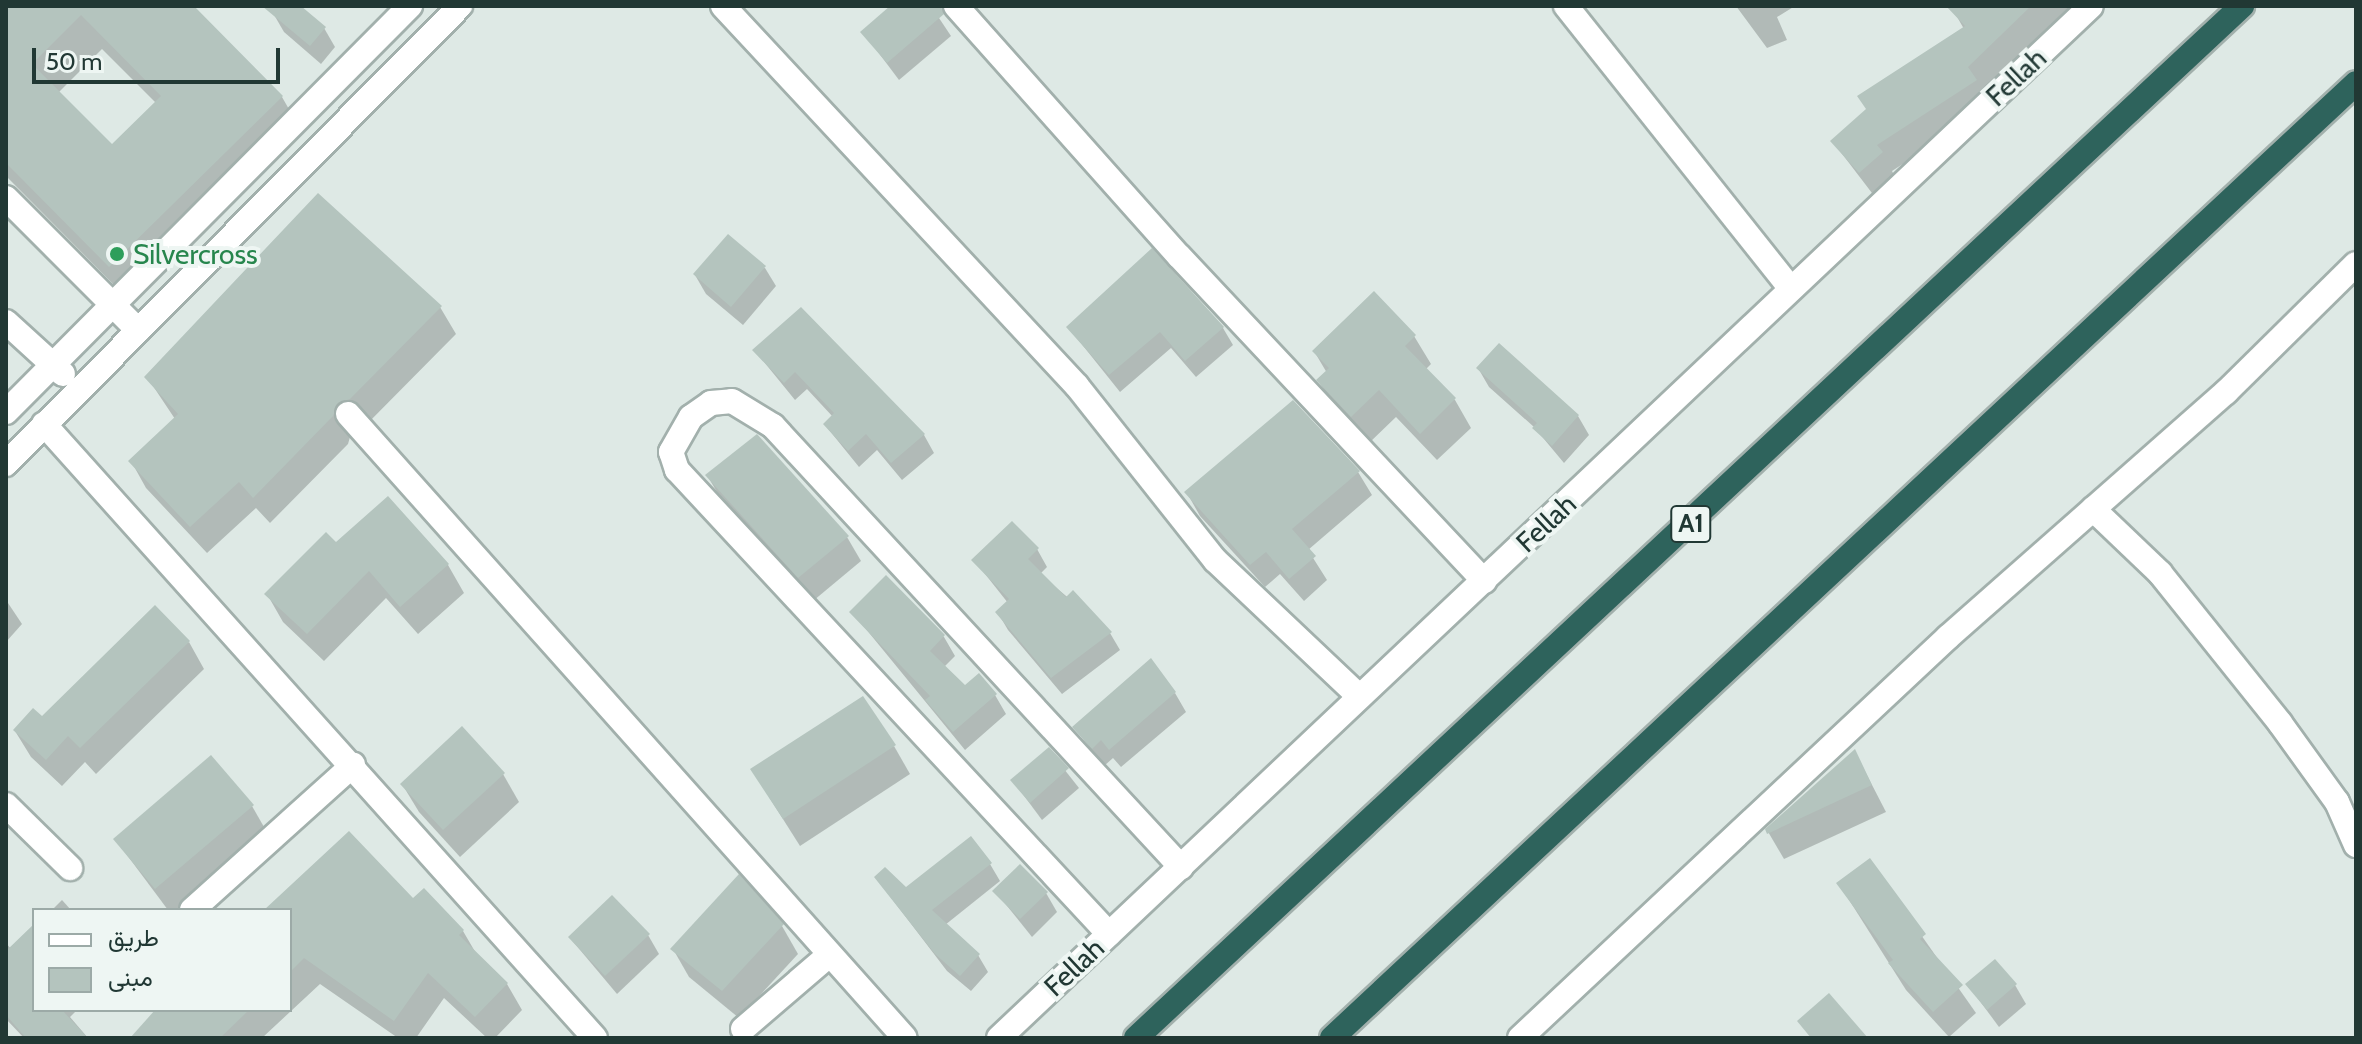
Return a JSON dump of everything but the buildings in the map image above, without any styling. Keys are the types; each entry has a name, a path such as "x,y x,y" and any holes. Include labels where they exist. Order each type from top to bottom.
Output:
{"highway":[{"name":"A1","path":"1136,1038 2242,6"},
{"path":"1332,1038 2356,83"}],"street":[{"path":"6,412 410,6"},
{"path":"6,464 460,6"},
{"path":"723,6 1077,386 1215,560 1360,697"},
{"path":"956,6 1179,256 1484,581"},
{"path":"1566,6 1790,288"},
{"name":"Fellah","path":"999,1038 2091,6"},
{"path":"6,198 138,330"},
{"path":"1520,1038 1937,647 2226,392 2356,264"},
{"path":"6,322 80,389"},
{"path":"1109,934 677,470 671,452 691,417 711,403 732,401 773,426 1181,867"},
{"path":"348,414 905,1038"},
{"path":"44,424 595,1038"},
{"path":"2093,509 2160,573 2280,723 2337,802 2356,845"},
{"path":"194,908 353,765"},
{"path":"6,805 70,868"},
{"path":"743,1029 829,955"}],"place":[{"name":"Silvercross","path":"117,254"}]}
